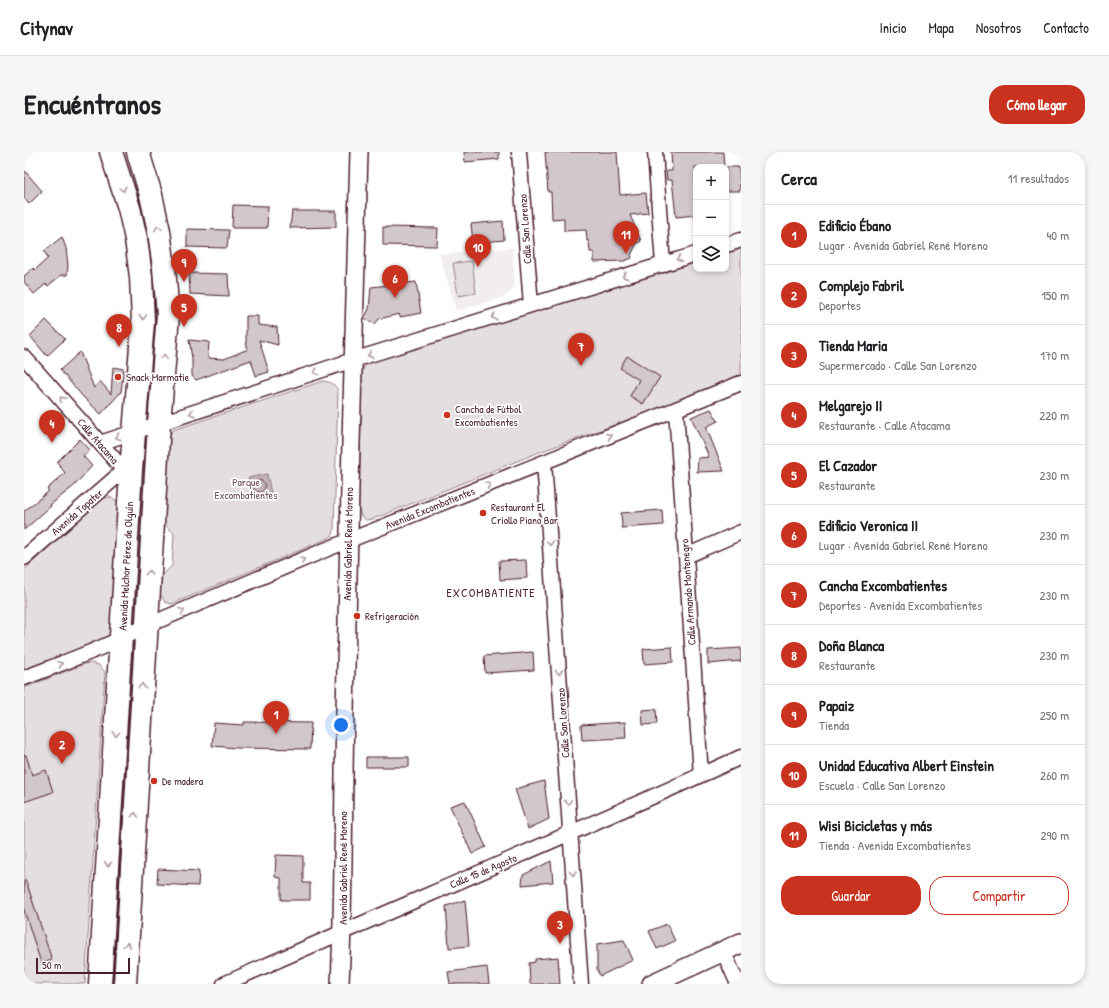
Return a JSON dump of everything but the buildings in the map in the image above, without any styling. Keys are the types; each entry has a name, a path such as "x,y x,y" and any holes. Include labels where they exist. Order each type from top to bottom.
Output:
{"highway":[{"name":"Avenida Melchor Pérez de Olguín","path":"100,984 122,639 128,470 135,432 143,322 141,277 136,239 129,208 111,152"},
{"name":"Avenida Melchor Pérez de Olguín","path":"125,984 146,626 159,424 168,315 159,231 151,195 138,152"}],"main road":[{"path":"652,984 741,943"}],"street":[{"name":"Avenida Gabriel René Moreno","path":"340,984 348,542 358,152"},
{"name":"Calle San Lorenzo","path":"519,152 531,305"},
{"path":"655,152 663,264"},
{"path":"729,244 741,240"},
{"path":"100,443 353,360 693,255"},
{"name":"Calle Atacama","path":"24,356 100,443 128,470"},
{"name":"Avenida Excombatientes","path":"122,639 146,626 348,542 741,383"},
{"name":"Calle Armando Montenegro","path":"676,410 701,775"},
{"name":"Calle San Lorenzo","path":"544,462 581,984"},
{"name":"Avenida Topater","path":"24,558 128,470"},
{"path":"686,556 741,532"},
{"path":"24,678 122,639"},
{"name":"Calle 15 de Agosto","path":"224,984 570,834 741,757"},
{"path":"723,951 738,984"}],"shaded area":[{"path":"512,248 515,286 511,292 504,297 456,311 439,253 448,254"}],"green space":[{"path":"741,249 741,375 675,403 542,451 373,519 366,520 361,516 359,509 362,374 364,367 367,364 693,264 693,272 729,272 729,253"},
{"path":"472,261 476,293 458,296 453,263"},
{"name":"Parque Excombatientes","path":"323,381 332,384 338,391 333,535 172,604 165,602 160,594 160,577 172,566 174,533 163,523 168,437 173,430"},
{"path":"143,442 148,443 138,607 133,607"},
{"path":"110,497 117,501 119,506 113,628 110,636 24,671 24,570 98,503 105,498"},
{"path":"131,645 136,645 114,984 109,984"},
{"path":"91,663 99,665 105,672 85,984 24,984 24,688 84,664"}],"water":[{"path":"267,474 271,493 252,497 248,478"}],"place":[{"name":"Wisi Bicicletas y más","path":"626,254"},
{"name":"Unidad Educativa Albert Einstein","path":"478,267"},
{"name":"Papaiz","path":"184,282"},
{"name":"Edificio Veronica II","path":"395,298"},
{"name":"El Cazador","path":"184,327"},
{"name":"Doña Blanca","path":"119,347"},
{"name":"Cancha Excombatientes","path":"581,366"},
{"name":"Snack Marmatie","path":"118,377"},
{"name":"Cancha de Fútbol Excombatientes","path":"447,415"},
{"name":"Melgarejo II","path":"52,443"},
{"name":"Restaurant El Criollo Piano Bar","path":"483,513"},
{"name":"Refrigeración","path":"357,616"},
{"name":"Edificio Ébano","path":"276,734"},
{"name":"Complejo Fabril","path":"62,764"},
{"name":"De madera","path":"154,781"},
{"name":"Tienda Maria","path":"560,944"}],"district":[{"name":"EXCOMBATIENTE","path":"491,592"}]}
